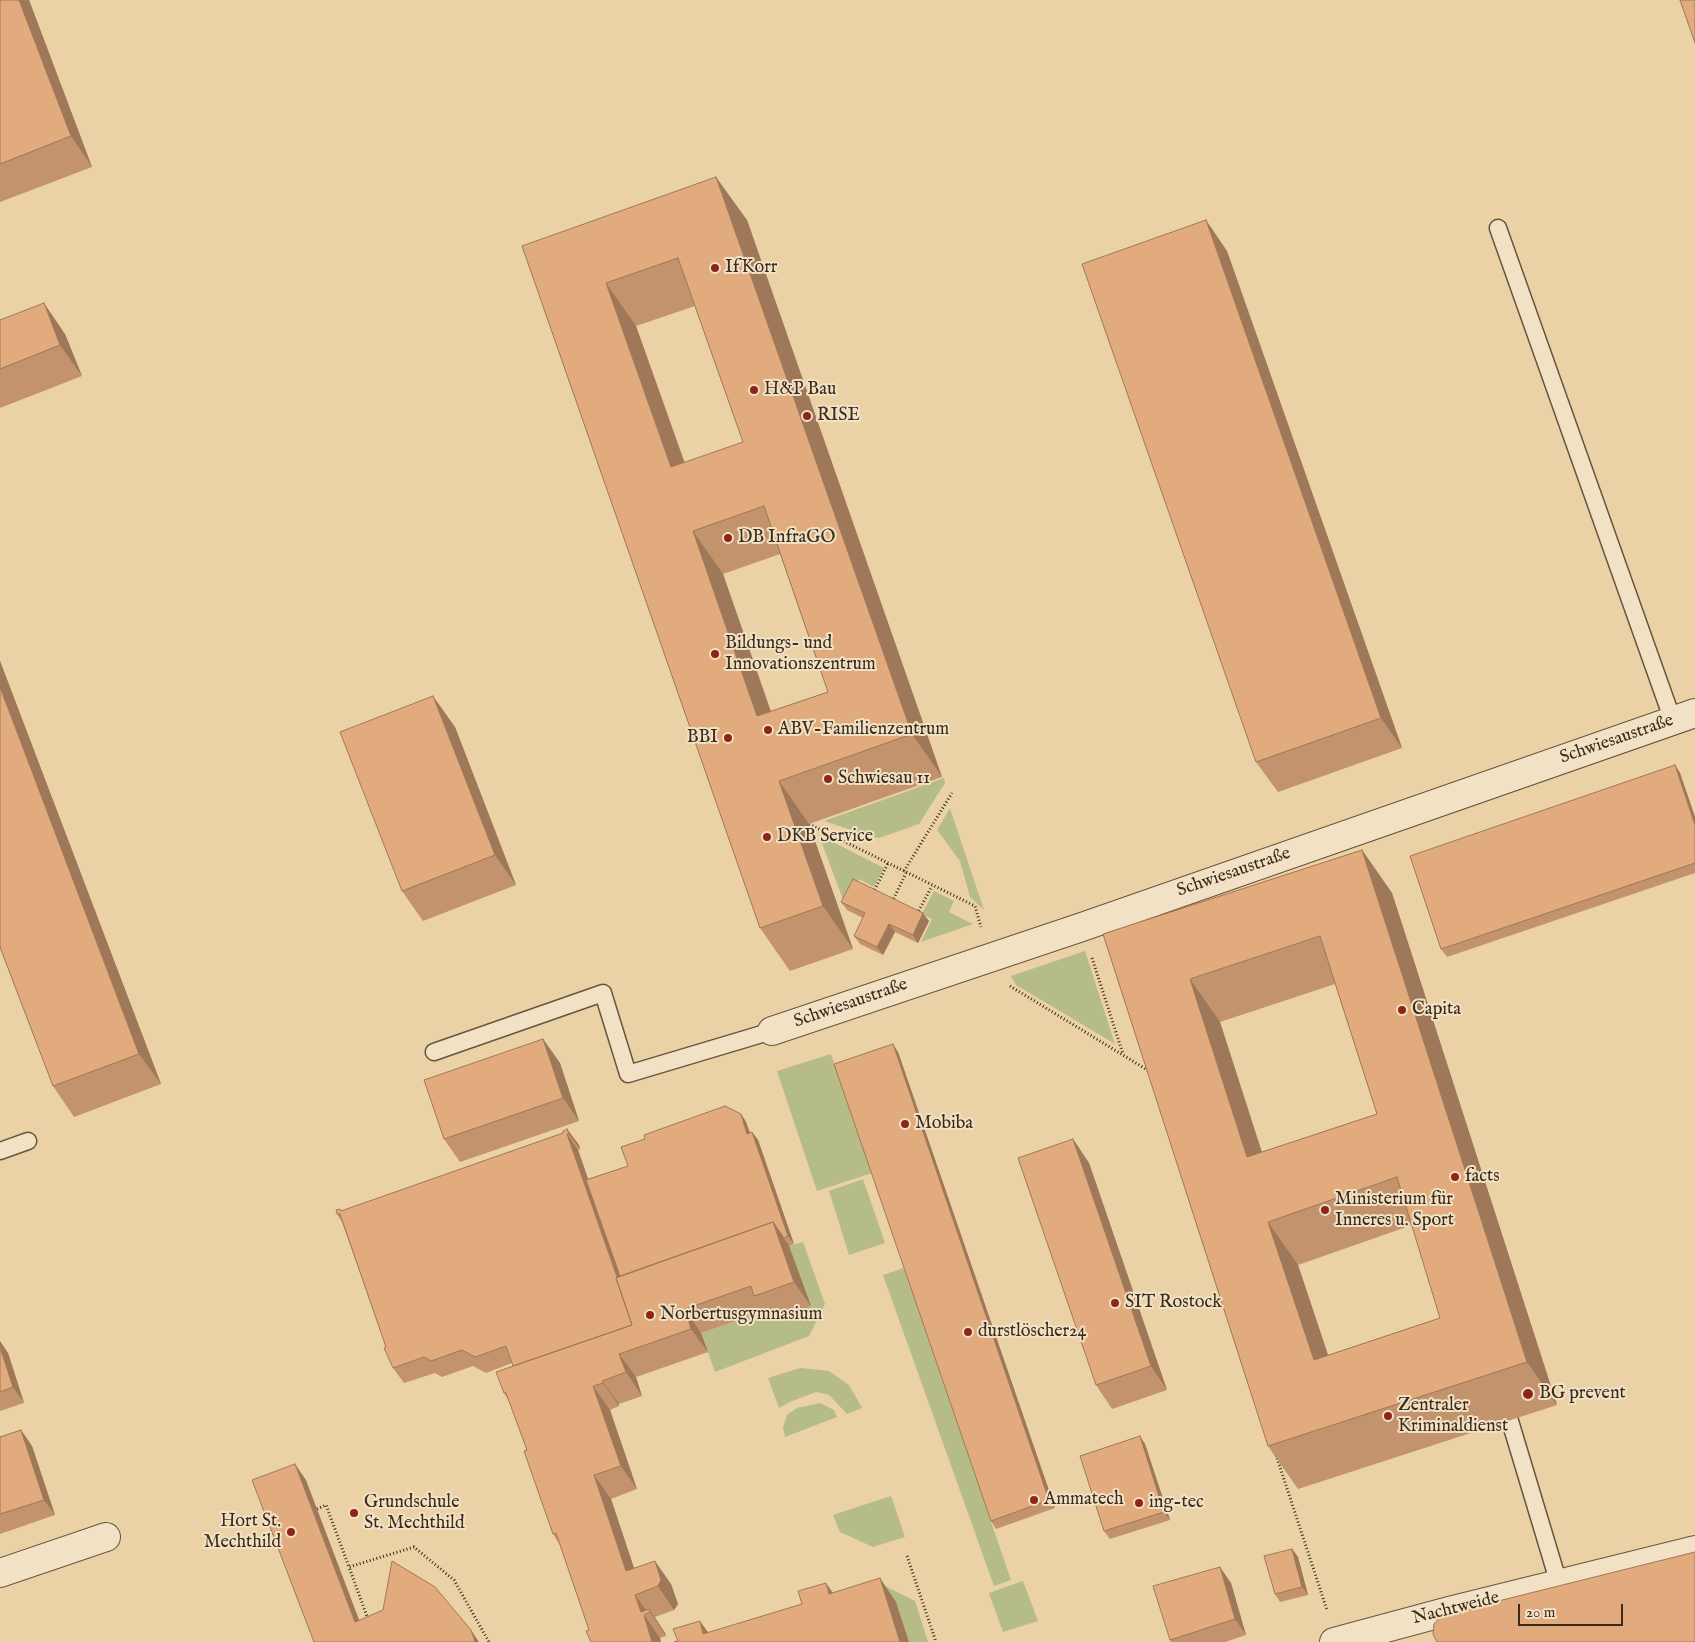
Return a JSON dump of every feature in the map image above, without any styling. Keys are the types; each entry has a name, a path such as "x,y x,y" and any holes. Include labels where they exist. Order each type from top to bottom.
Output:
{"street":[{"name":"Schwiesaustraße","path":"772,1031 1082,927 1684,717"},
{"path":"0,1573 106,1538"},
{"name":"Nachtweide","path":"1331,1630 1559,1584 1668,1565 1695,1550"}],"lane":[{"path":"1498,228 1684,717"},
{"path":"434,1052 603,993 628,1074 772,1031"},
{"path":"0,1151 28,1141"},
{"path":"1510,1421 1559,1584"}],"path":[{"path":"892,902 905,872 952,793"},
{"path":"809,824 975,906 998,978 1149,1070 1152,1080"},
{"path":"873,894 888,863"},
{"path":"917,915 932,886"},
{"path":"1082,927 1123,1054"},
{"path":"1275,1454 1331,1630"},
{"path":"317,1509 326,1506 370,1626"},
{"path":"349,1567 414,1547 454,1580 489,1642"},
{"path":"907,1556 936,1642"}],"green space":[{"path":"944,778 945,783 919,824 879,838 824,821"},
{"path":"950,808 984,910 970,897 960,861 937,830"},
{"path":"819,835 884,868 874,887 859,879 845,905"},
{"path":"934,891 954,901 949,912 973,924 921,942 932,919 922,914"},
{"path":"1085,951 1115,1044 1016,985 1011,976"},
{"path":"831,1054 872,1173 817,1191 777,1071"},
{"path":"863,1179 885,1243 849,1255 829,1191"},
{"path":"803,1242 825,1304 809,1336 715,1372 701,1333 768,1310 810,1306 789,1246"},
{"path":"904,1268 1011,1580 994,1586 883,1275"},
{"path":"800,1368 829,1371 849,1385 862,1408 847,1414 829,1395 816,1392 779,1408 768,1378"},
{"path":"820,1403 834,1410 837,1417 785,1437 783,1427 787,1415 797,1408"},
{"path":"891,1496 905,1537 873,1547 840,1532 833,1515"},
{"path":"1023,1581 1038,1621 1003,1632 989,1593"},
{"path":"883,1585 915,1601 928,1642 909,1642"}],"building":[{"path":"0,0 19,0 71,136 0,164"},
{"path":"1680,0 1695,0 1695,43"},
{"name":"Bildungs- und Innovationszentrum","path":"716,177 912,734 779,781 823,906 760,928 522,246","holes":["678,258 743,442 671,467 606,283","764,506 828,692 757,716 693,531"]},
{"path":"1206,220 1381,718 1256,762 1082,264"},
{"path":"44,303 60,345 0,369 0,320"},
{"path":"0,687 139,1054 53,1086 0,947"},
{"path":"433,696 495,855 402,891 340,732"},
{"path":"1675,765 1695,825 1695,863 1441,949 1410,856"},
{"path":"1362,850 1527,1362 1268,1446 1103,934","holes":["1320,936 1377,1114 1247,1157 1190,979","1397,1177 1440,1318 1314,1360 1268,1222"]},
{"path":"853,879 923,913 913,935 889,924 877,947 854,936 865,913 841,902"},
{"path":"543,1039 563,1098 444,1139 424,1080"},
{"path":"893,1044 1049,1500 991,1521 834,1064"},
{"path":"725,1106 741,1114 747,1134 752,1132 788,1236 784,1238 773,1222 620,1276 586,1180 628,1166 621,1147 645,1139 644,1135"},
{"path":"567,1129 569,1134 567,1134 632,1325 513,1366 506,1346 475,1357 462,1350 431,1361 424,1357 393,1368 384,1348 386,1347 340,1214 337,1214 336,1210 340,1209 341,1211 563,1133"},
{"path":"1073,1139 1151,1366 1096,1385 1018,1158"},
{"path":"773,1222 794,1282 754,1296 751,1286 685,1309 691,1329 619,1354 626,1372 593,1386 621,1466 594,1475 626,1571 655,1561 661,1580 658,1586 635,1595 641,1612 649,1609 650,1612 644,1615 652,1642 591,1642 586,1631 589,1630 556,1533 553,1534 524,1451 527,1450 506,1393 504,1393 496,1372 632,1325 616,1278"},
{"path":"0,1347 13,1387 0,1392"},
{"path":"21,1430 44,1500 0,1514 0,1437"},
{"path":"1140,1436 1164,1512 1104,1531 1080,1456"},
{"path":"295,1464 355,1622 383,1610 392,1561 435,1587 471,1630 475,1642 314,1642 252,1480"},
{"path":"1292,1549 1302,1587 1275,1594 1264,1556"},
{"path":"1695,1552 1695,1642 1437,1642 1433,1634 1434,1624 1442,1615"},
{"path":"1220,1567 1235,1619 1170,1640 1153,1586"},
{"path":"880,1578 900,1642 674,1642 678,1641 673,1629 700,1621 703,1634 802,1604 798,1591 826,1583 829,1594"}],"place":[{"name":"IfKorr","path":"715,268"},
{"name":"H&P Bau","path":"754,390"},
{"name":"RISE","path":"807,416"},
{"name":"DB InfraGO","path":"728,538"},
{"name":"Bildungs- und Innovationszentrum","path":"715,654"},
{"name":"ABV-Familienzentrum","path":"768,730"},
{"name":"BBI","path":"728,738"},
{"name":"Schwiesau 11","path":"828,779"},
{"name":"DKB Service","path":"767,837"},
{"name":"Capita","path":"1402,1010"},
{"name":"Mobiba","path":"905,1124"},
{"name":"facts","path":"1455,1177"},
{"name":"Ministerium für Inneres u. Sport","path":"1325,1210"},
{"name":"SIT Rostock","path":"1115,1303"},
{"name":"Norbertusgymnasium","path":"650,1315"},
{"name":"durstlöscher24","path":"968,1332"},
{"name":"BG prevent","path":"1528,1394"},
{"name":"Zentraler Kriminaldienst","path":"1388,1416"},
{"name":"Ammatech","path":"1034,1500"},
{"name":"ing-tec","path":"1139,1503"},
{"name":"Grundschule St. Mechthild","path":"354,1513"},
{"name":"Hort St. Mechthild","path":"291,1532"}]}
